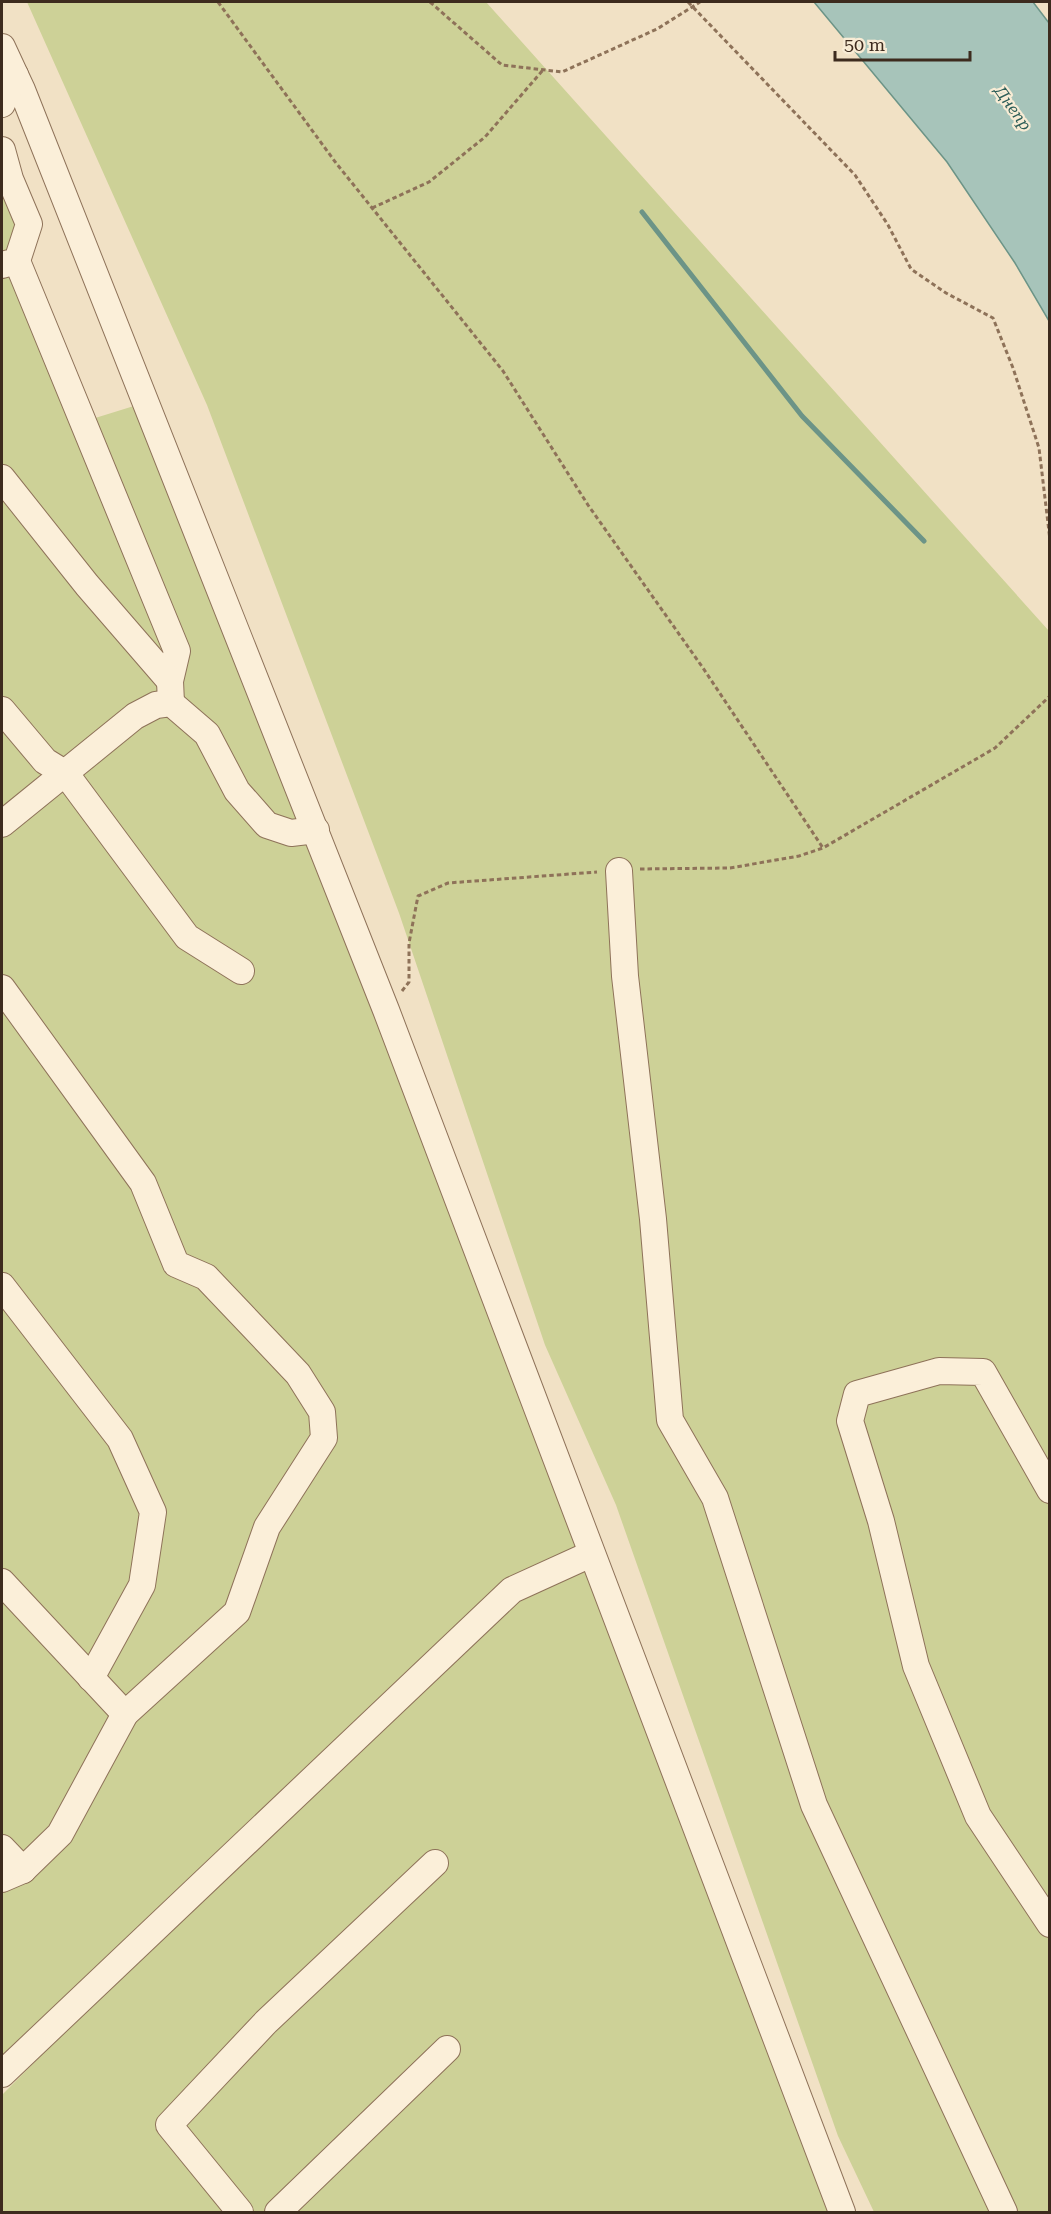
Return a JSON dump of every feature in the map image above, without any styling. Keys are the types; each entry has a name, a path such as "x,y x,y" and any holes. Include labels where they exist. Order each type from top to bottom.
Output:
{"street":[{"path":"2,47 386,1010 842,2212"},
{"path":"2,104 15,75"},
{"path":"2,150 10,179 29,224 9,263 177,651 171,692 156,705 135,717 2,824"},
{"path":"2,478 171,692 207,734 237,791 267,825 291,833 316,830"},
{"path":"2,710 45,761 66,774 188,937 241,971"},
{"path":"619,871 625,976 653,1219 670,1420 715,1498 814,1805 1004,2212"},
{"path":"2,988 143,1183 177,1264 206,1277 298,1374 322,1412 324,1438 267,1527 237,1612 125,1714 60,1834 12,1874 2,1848"},
{"path":"2,1287 120,1439 153,1512 142,1585 91,1678"},
{"path":"1050,1490 983,1372 939,1371 857,1394 850,1421 881,1521 916,1666 978,1816 1050,1924"},
{"path":"2,2074 512,1590 591,1554"},
{"path":"2,1582 125,1714"},
{"path":"240,2212 169,2125 266,2022 435,1863"},
{"path":"278,2212 447,2049"}],"path":[{"path":"218,2 336,163 503,371 588,505 704,668 824,848"},
{"path":"430,2 502,65 562,72 657,29 700,2"},
{"path":"688,2 855,175 888,225 910,269 946,293 993,318 1013,368 1039,448 1050,540"},
{"path":"372,208 429,182 476,145 543,70"},
{"path":"386,1010 409,982 409,943 418,896 448,883 619,871 730,868 800,855 824,848 994,748 1050,696"}],"green space":[{"path":"27,2 486,2 1049,631 1049,2212 874,2212 838,2136 616,1505 545,1345 399,913 207,405"},
{"path":"2,156 22,221 6,256 2,258"},
{"path":"32,264 92,419 150,401 590,1546 542,1565 2,2071 2,275"},
{"path":"593,1557 837,2212 2,2212 2,2095 267,1827 423,1693 489,1623 546,1578"}],"water":[{"name":"Днепр","path":"814,2 1033,2 1049,23 1049,321 1015,263 947,162"}],"waterway":[{"path":"642,212 802,416 924,541"}]}
